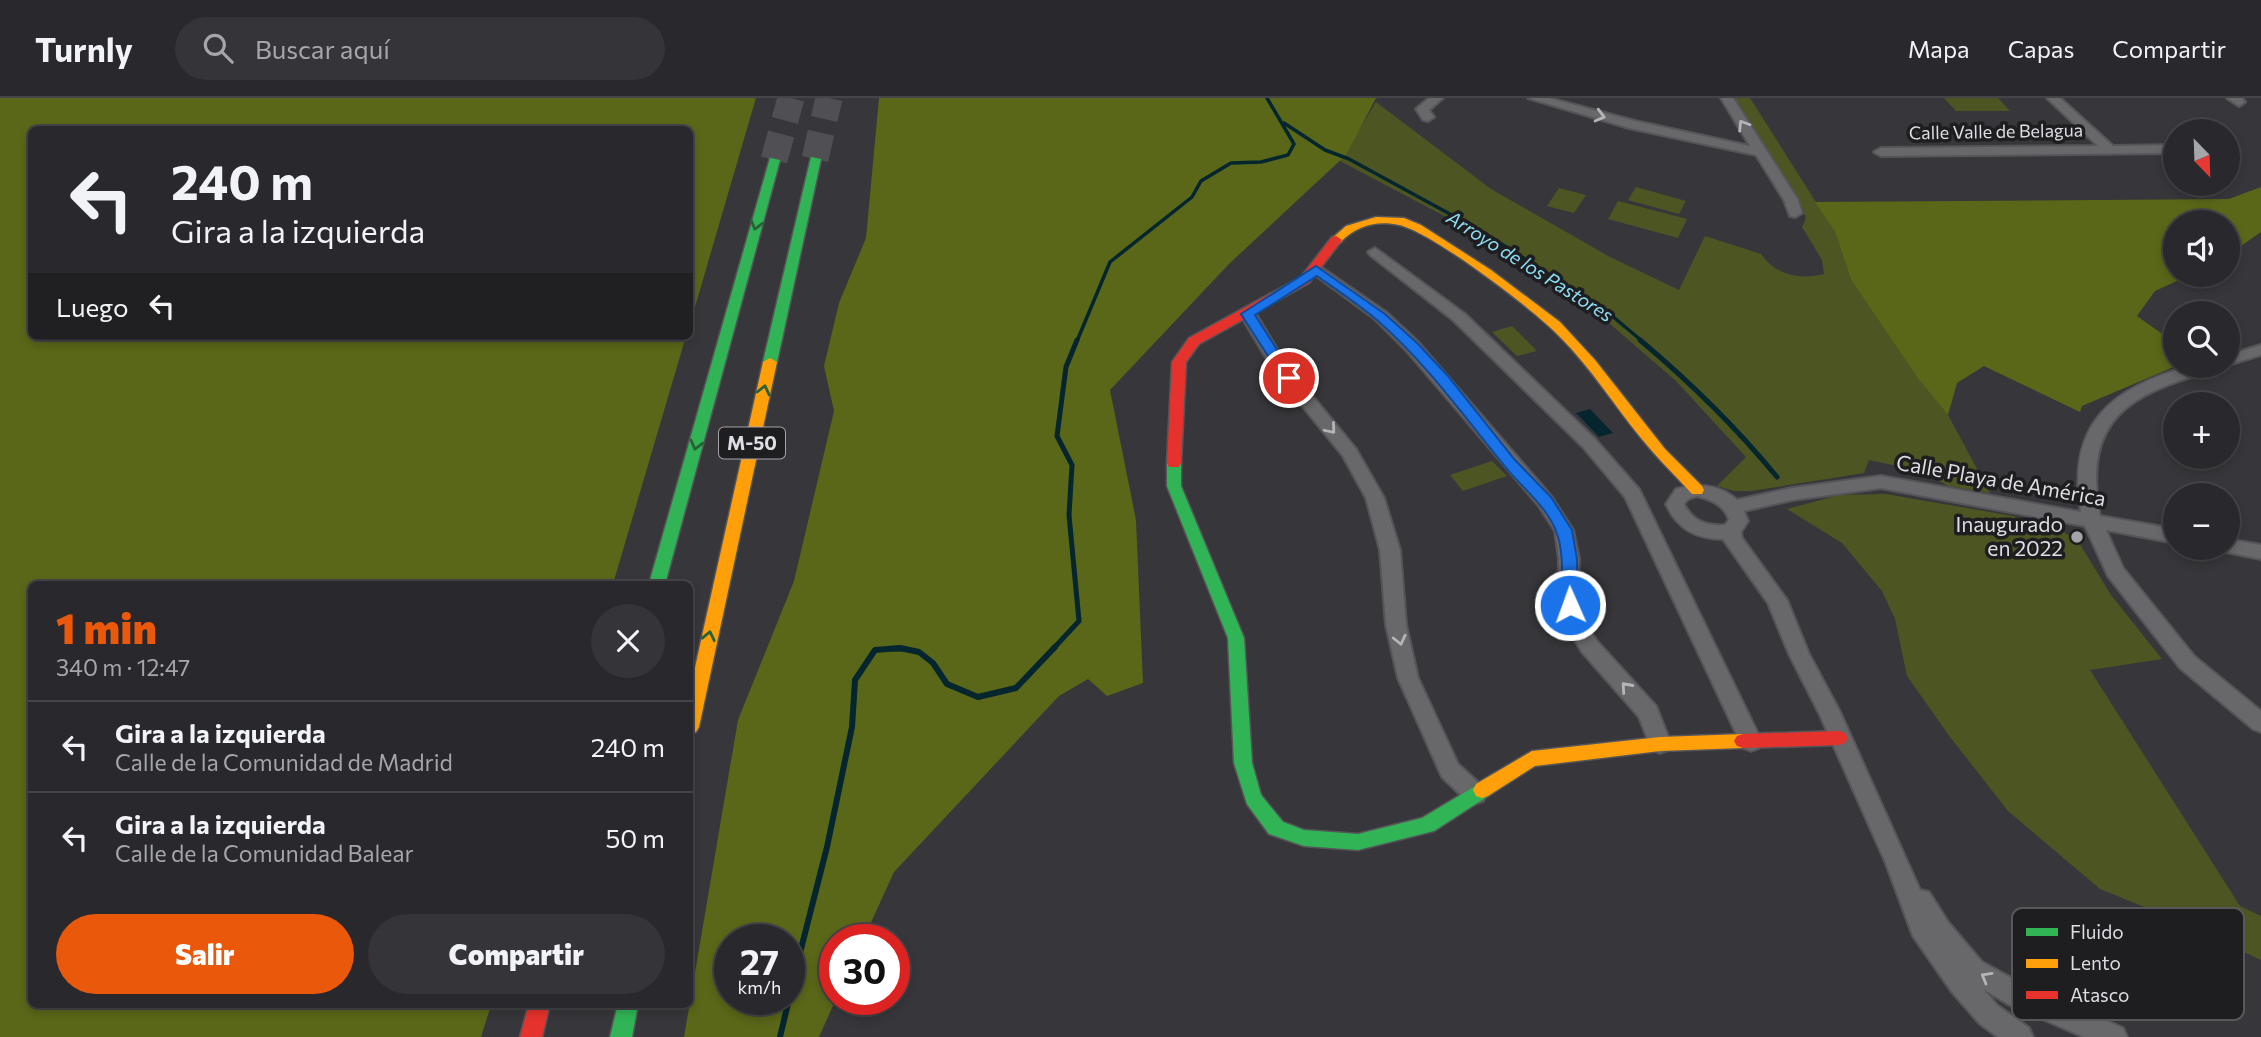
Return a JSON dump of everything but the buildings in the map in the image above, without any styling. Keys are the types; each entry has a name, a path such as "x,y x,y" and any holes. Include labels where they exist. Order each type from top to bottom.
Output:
{"main road":[{"name":"M-50","path":"693,713 815,159"},
{"name":"M-50","path":"658,581 774,160"},
{"path":"1697,490 1660,452 1566,334 1553,322 1432,236 1406,222 1376,220 1356,223 1343,231 1316,270 1305,280 1248,314 1194,341 1179,362 1174,486 1236,638 1243,763 1253,798 1276,828 1304,838 1357,842 1427,825 1532,759 1660,744 1839,738"},
{"path":"531,1037 539,1008"},
{"path":"621,1037 627,1008"}],"street":[{"path":"1428,117 1422,109 1437,98"},
{"path":"1534,98 1634,125 1759,152"},
{"path":"1727,98 1791,200 1795,213"},
{"name":"Calle Valle de Belagua","path":"2053,98 2110,150"},
{"name":"Calle Valle de Belagua","path":"1881,152 2163,149"},
{"path":"1375,252 1459,317 1589,443 1633,494 1751,742"},
{"path":"1316,270 1381,316 1412,346 1545,501 1564,530 1569,559 1568,591 1572,619 1589,646 1648,712 1660,744"},
{"path":"1248,314 1286,374 1350,453 1375,498 1390,550 1396,625 1408,678 1450,770 1475,793"},
{"path":"2240,356 2261,350"},
{"path":"2166,378 2115,407 2089,448 2086,487 2092,520 2115,570 2178,652 2261,723"},
{"name":"Calle Playa de América","path":"1735,507 1792,494 1881,482 2163,534"},
{"path":"1697,490 1719,495 1735,507 1739,521 1731,531 1713,534 1694,528 1679,517 1675,504 1682,494 1697,490"},
{"path":"1731,531 1732,540 1777,600 1798,654 1898,861 1938,930 1973,970 2012,992"},
{"path":"2240,548 2261,552"},
{"path":"1898,861 1922,928 1961,983 1989,1015 2020,1037"},
{"path":"2075,1020 2114,1037"}],"green space":[{"path":"0,98 756,98 693,314 693,126 28,126 28,340 685,340 614,581 28,581 28,1008 490,1008 481,1037 0,1037"},
{"path":"879,98 1376,98 1346,155 1229,264 1110,390 1136,520 1143,683 1107,696 1088,679 1059,696 894,872 870,924 819,924 819,1015 829,1015 819,1037 684,1037 689,1008 693,1008 693,984 738,720 794,581 834,411 824,366 839,303 866,238"},
{"path":"1732,98 1750,98 1835,232 1851,280 1919,380 1948,415 1990,493 1948,486 1921,471 1869,460 1864,473 1751,491 1734,491 1717,486 1746,457 1676,381 1594,310 1469,229 1340,161 1376,102 1491,189 1610,257 1679,290 1705,236 1761,254 1773,267 1789,274 1824,274 1822,260 1802,227 1806,218 1800,202"},
{"path":"1944,98 1998,98 2010,111 1956,111"},
{"path":"1636,187 1686,201 1679,214 1628,200"},
{"path":"2261,187 2261,232 2240,247 2240,210 2163,210 2164,287 2155,291 2137,316 2163,334 2163,372 2082,406 2080,412 1984,366 1957,383 1948,415 1919,380 1851,280 1835,232 1815,202 2229,199"},
{"path":"1559,188 1586,195 1574,213 1547,206"},
{"path":"1618,201 1687,219 1678,238 1608,219"},
{"path":"1512,326 1537,351 1517,356 1492,332"},
{"path":"1492,461 1507,476 1463,491 1450,475"},
{"path":"1886,494 2047,522 2078,541 2111,595 2162,659 2090,670 2240,906 2261,916 2261,960 2244,952 2244,908 2147,908 2100,889 2008,811 1950,737 1907,676 1895,619 1882,591 1842,543 1787,509 1839,495"}],"water":[{"path":"1590,409 1613,433 1599,437 1576,413"}],"waterway":[{"name":"Arroyo de los Pastores","path":"1077,341 1110,262 1192,197 1201,181 1231,163 1261,162 1288,155 1294,144 1267,98"},
{"name":"Arroyo de los Pastores","path":"1284,123 1325,150 1349,159 1481,231 1605,310 1642,341"},
{"name":"Arroyo de los Pastores","path":"1053,649 1079,621 1069,515 1072,465 1057,436 1066,367 1077,340"},
{"name":"Arroyo de los Pastores","path":"1640,340 1711,405 1777,477"},
{"name":"Arroyo de los Pastores","path":"905,649 919,652 933,663 947,684 978,697 1016,688 1055,647"},
{"name":"Arroyo de los Pastores","path":"888,649 905,649"},
{"name":"Arroyo de los Pastores","path":"805,933 827,847 852,727 855,680 875,650 905,649"},
{"name":"Arroyo de los Pastores","path":"780,1037 785,1015"}],"tunnel":[{"path":"774,160 791,98"},
{"path":"815,159 829,98"}],"traffic: fast":[{"path":"770,362 815,159"},
{"path":"658,581 774,160"},
{"path":"1174,463 1174,486 1236,638 1243,763 1253,798 1276,828 1304,838 1358,842 1427,825 1482,790"},
{"path":"621,1037 627,1008"}],"traffic: slow":[{"path":"1336,240 1342,233 1358,224 1376,220 1404,222 1436,239 1487,273 1566,335 1660,452 1697,490"},
{"path":"693,713 770,362"},
{"path":"1482,790 1532,759 1660,744 1743,741"}],"traffic: jam":[{"path":"1174,463 1179,362 1194,341 1305,280 1336,240"},
{"path":"1743,741 1839,738"},
{"path":"531,1037 539,1008"}],"place":[{"name":"Inaugurado en 2022","path":"2077,537"}],"route":[{"path":"1289,378 1248,314 1305,280 1316,270 1321,271 1381,316 1412,346 1545,501 1564,530 1569,559 1570,605"}]}
